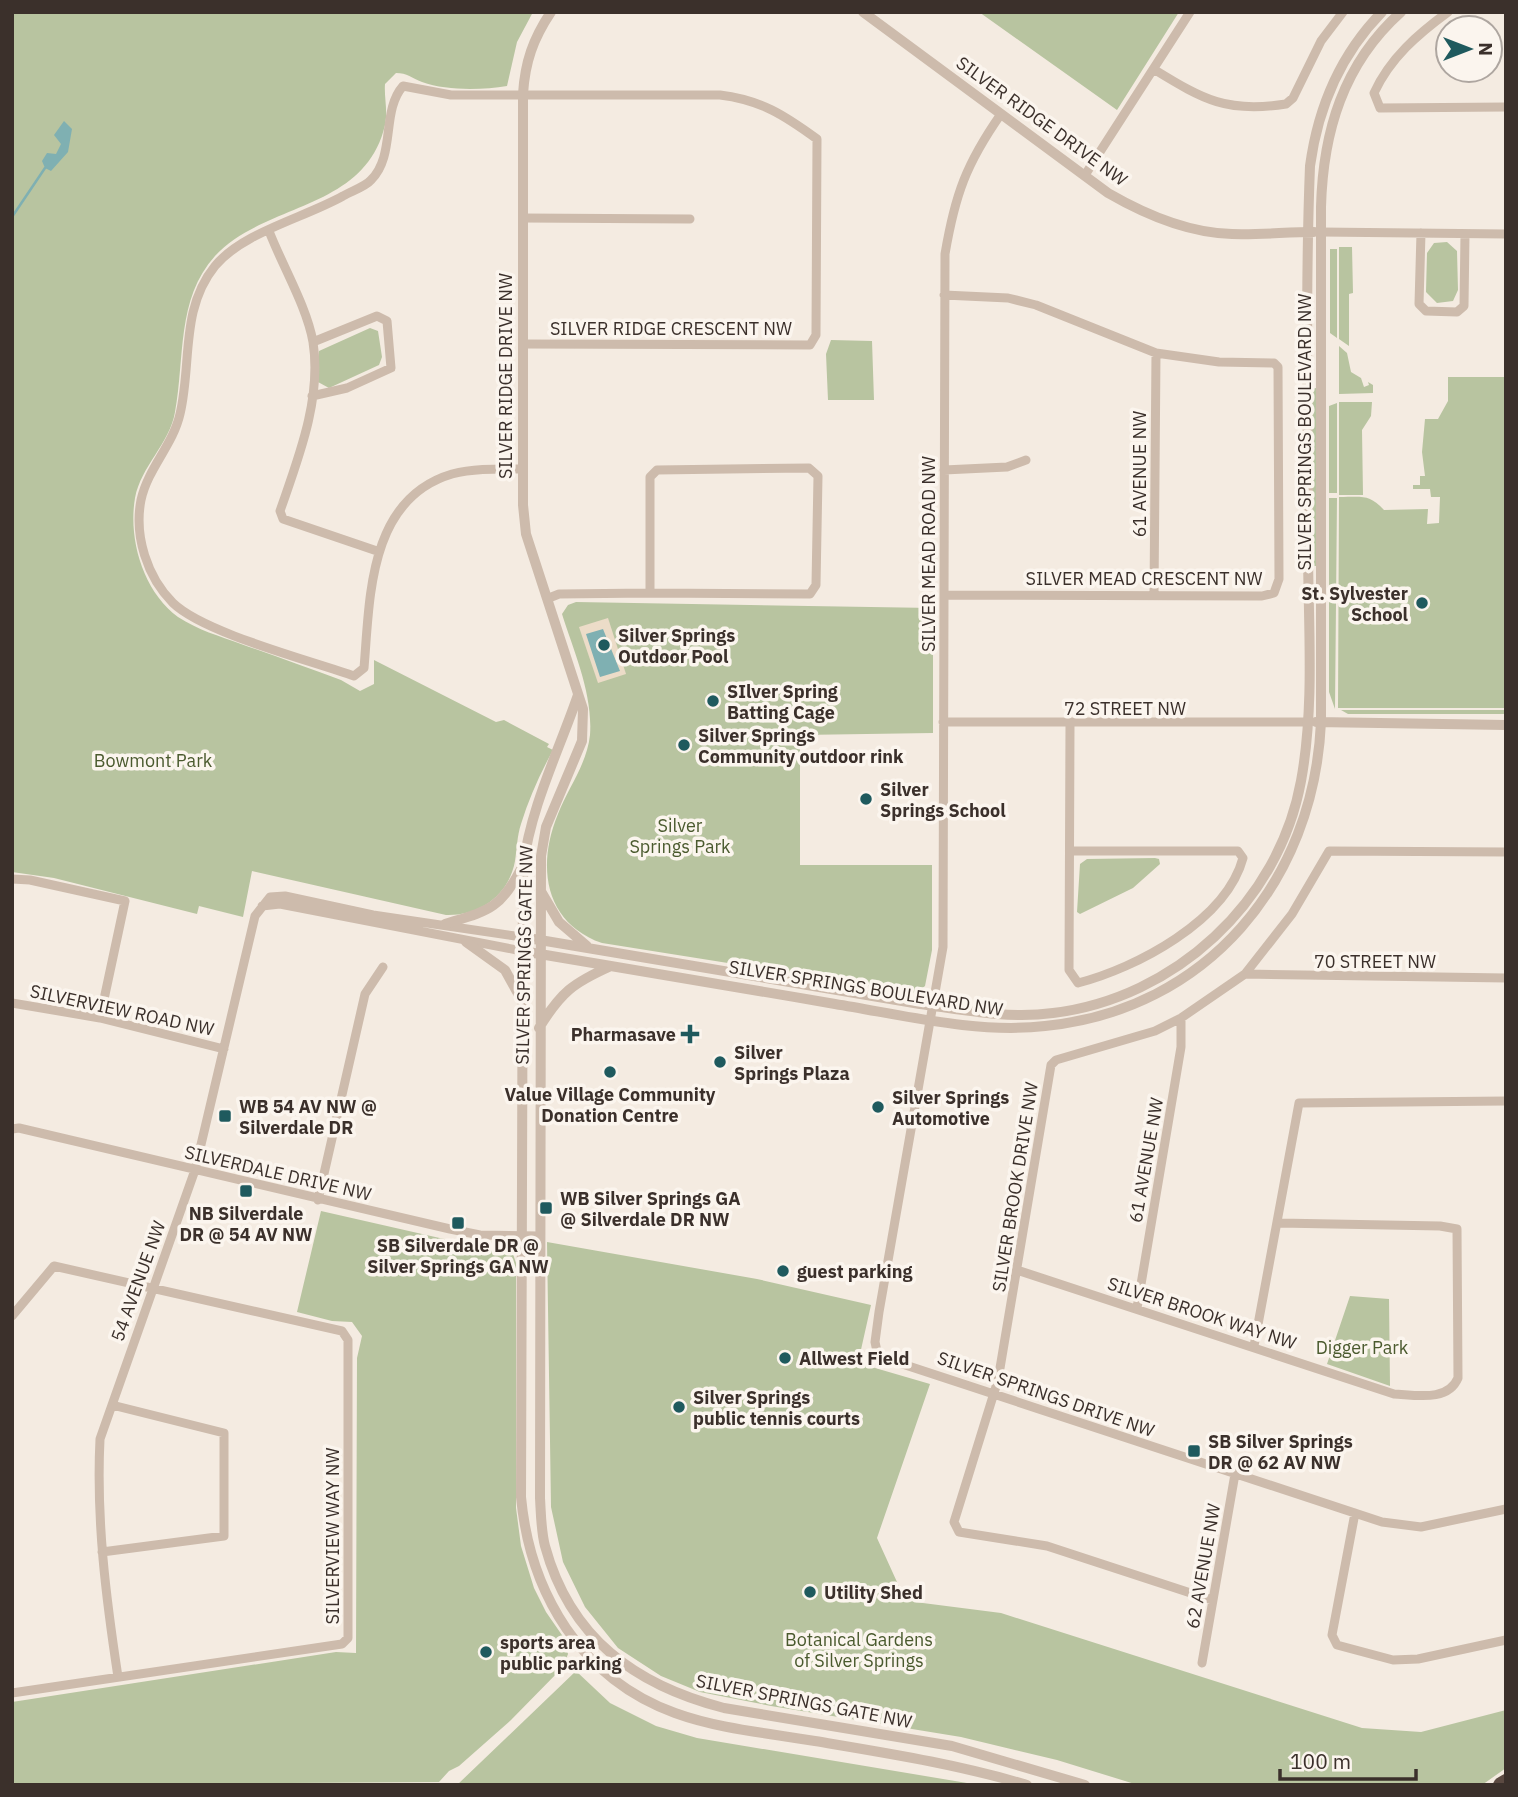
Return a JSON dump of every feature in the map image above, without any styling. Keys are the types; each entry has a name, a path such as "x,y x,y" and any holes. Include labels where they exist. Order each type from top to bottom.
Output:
{"highway":[{"path":"1501,1785 1506,1782"}],"street":[{"name":"SILVER RIDGE DRIVE NW","path":"551,12 537,32 525,65 523,94 522,468 526,534 549,598 578,695"},
{"name":"SILVER RIDGE DRIVE NW","path":"863,12 1000,114 1140,211 1203,231 1231,234 1506,234"},
{"path":"1085,175 1156,70 1191,12"},
{"path":"1156,70 1210,102 1251,107 1286,104 1293,98 1321,41 1343,12"},
{"name":"SILVER SPRINGS BOULEVARD NW","path":"262,905 270,897 285,896 373,915 445,924 933,1006 997,1014 1068,1011 1127,994 1194,955 1242,908 1279,849 1301,782 1307,722 1310,166 1321,113 1348,55 1382,12"},
{"name":"SILVER SPRINGS BOULEVARD NW","path":"262,905 281,904 466,942 931,1018 1019,1028 1060,1025 1128,1007 1180,980 1200,966 1241,929 1269,893 1288,861 1302,827 1313,788 1321,722 1323,168 1333,117 1359,60 1401,12"},
{"path":"1448,12 1409,43 1383,74 1374,93 1380,108 1506,107"},
{"path":"522,468 477,469 450,475 410,500 390,524 377,551 364,668 354,676 209,626 174,604 145,559 139,532 141,501 149,477 176,430 185,391 188,333 195,300 214,267 237,244 314,212 371,180 386,150 396,94 403,86 451,95 523,94"},
{"name":"SILVER RIDGE CRESCENT NW","path":"523,94 720,95 750,98 789,118 817,139 816,335 810,345 523,344"},
{"name":"SILVER MEAD ROAD NW","path":"933,1006 943,947 945,254 953,207 967,169 1000,114"},
{"path":"523,218 690,219"},
{"path":"269,231 313,342 312,396 305,436 280,511 283,519 377,551"},
{"path":"1420,233 1419,304 1426,311 1457,312 1464,306 1465,234"},
{"name":"SILVER MEAD CRESCENT NW","path":"944,295 1008,298 1036,305 1156,353 1219,362 1274,363 1278,367 1279,579 1274,593 1262,596 944,595"},
{"path":"312,396 347,388 391,368 387,321 377,316 313,342"},
{"name":"61 AVENUE NW","path":"1154,595 1156,353"},
{"path":"944,470 1007,467 1026,460"},
{"path":"549,598 559,594 810,594 816,584 818,476 809,468 657,470 650,477 650,593"},
{"name":"SILVER SPRINGS GATE NW","path":"578,695 561,746 535,804 523,867 521,1236 524,1530 543,1591 558,1619 581,1650 616,1681 645,1700 675,1713 724,1727 950,1765 1027,1785"},
{"name":"SILVER SPRINGS GATE NW","path":"578,695 583,709 582,741 546,827 540,890 540,1498 544,1544 555,1577 586,1630 633,1671 655,1685 687,1698 724,1708 952,1746 1085,1785"},
{"name":"72 STREET NW","path":"943,722 1307,722"},
{"path":"1307,722 1506,725"},
{"path":"1070,724 1069,970 1078,983 1131,965 1180,936 1222,896 1239,872 1243,858 1238,851 1070,851"},
{"name":"SILVER BROOK DRIVE NW","path":"1212,1600 1047,1546 959,1532 954,1522 994,1394 1051,1065 1056,1060 1155,1031 1181,1018 1245,974 1292,914 1329,851 1506,852"},
{"path":"445,924 475,917 497,905 507,895 523,867"},
{"path":"12,879 30,880 125,901 100,1018"},
{"path":"540,890 559,922 590,948"},
{"name":"54 AVENUE NW","path":"118,1677 102,1552 100,1452 112,1405 195,1170 255,916 262,905"},
{"path":"466,942 505,970 522,1002"},
{"path":"539,1028 556,1000 570,986 611,966"},
{"path":"318,1200 365,994 383,967"},
{"name":"70 STREET NW","path":"1245,974 1506,978"},
{"name":"SILVERVIEW ROAD NW","path":"12,1003 100,1018 224,1048"},
{"name":"SILVER SPRINGS DRIVE NW","path":"933,1006 875,1342 878,1356 1397,1525 1420,1527 1506,1509"},
{"name":"61 AVENUE NW","path":"1137,1308 1181,1047 1181,1018"},
{"path":"1254,1346 1279,1223 1299,1103 1506,1101"},
{"name":"SILVERDALE DRIVE NW","path":"12,1129 19,1128 318,1200 480,1235 539,1236"},
{"name":"SILVER BROOK WAY NW","path":"1017,1270 1394,1394 1428,1395 1448,1392 1458,1378 1457,1229 1452,1226 1279,1223"},
{"path":"12,1317 54,1266 152,1289"},
{"name":"SILVERVIEW WAY NW","path":"12,1693 342,1644 348,1638 348,1340 342,1331 152,1289"},
{"path":"102,1552 224,1536 224,1433 112,1405"},
{"name":"62 AVENUE NW","path":"1202,1663 1235,1474"},
{"path":"1355,1513 1332,1635 1337,1645 1392,1660 1405,1660 1506,1640"}],"green space":[{"name":"Bowmont Park","path":"12,12 533,12 517,42 507,86 453,88 432,85 396,73 385,84 385,125 374,153 357,174 336,190 236,238 215,256 202,273 188,310 172,423 138,486 133,514 136,547 147,579 166,606 186,622 341,680 360,691 374,684 374,660 496,722 504,720 549,744 547,747 553,750 524,814 512,873 499,893 481,907 470,912 446,915 252,871 243,917 199,906 197,914 54,878 12,872"},
{"path":"979,12 1179,12 1117,110"},
{"path":"1447,242 1457,251 1458,290 1453,301 1437,303 1426,292 1427,253 1434,243"},
{"path":"1339,247 1352,247 1353,293 1349,294 1349,346 1339,339"},
{"path":"1330,249 1337,249 1337,338 1330,333"},
{"path":"370,328 378,331 382,357 379,365 329,388 318,382 319,351"},
{"path":"831,340 872,341 874,400 828,400 826,354"},
{"path":"1339,346 1347,353 1351,372 1361,378 1364,387 1369,385 1368,382 1373,385 1373,393 1339,394"},
{"name":"St. Sylvester School","path":"1448,377 1506,377 1506,708 1338,708 1339,497 1365,498 1374,501 1384,510 1428,509 1427,524 1439,523 1440,497 1431,497 1430,489 1413,489 1413,485 1420,485 1420,476 1425,476 1422,452 1425,419 1438,419 1448,401"},
{"path":"1316,388 1317,566 1313,566 1311,389"},
{"path":"1339,402 1372,402 1371,416 1362,430 1363,495 1339,495"},
{"path":"1337,403 1337,493 1329,493 1329,406"},
{"path":"1329,498 1337,498 1335,709 1329,692"},
{"name":"Silver Springs Park","path":"576,602 933,608 933,733 800,735 800,865 932,865 932,950 925,986 916,993 602,943 583,934 568,922 550,891 547,873 551,834 581,766 590,735 586,689 562,614 568,605"},
{"path":"1341,710 1506,710 1506,714 1348,714"},
{"path":"1155,858 1159,859 1160,864 1133,888 1080,914 1077,912 1080,864 1087,859"},
{"path":"321,1211 466,1244 503,1247 513,1254 516,1263 516,1508 521,1546 534,1588 564,1638 568,1654 563,1667 511,1720 439,1782 12,1785 12,1702 336,1652 356,1653 357,1358 362,1336 352,1322 332,1321 297,1312"},
{"name":"Botanical Gardens of Silver Springs","path":"547,1242 757,1279 871,1305 858,1363 930,1384 877,1538 902,1593 915,1602 1001,1613 1362,1728 1421,1732 1506,1710 1506,1768 1482,1785 1138,1785 1057,1760 961,1737 700,1692 661,1676 618,1648 585,1607 563,1562 551,1507"},
{"name":"Digger Park","path":"1350,1296 1389,1299 1390,1386 1327,1364"},
{"path":"576,1671 610,1703 656,1726 697,1738 979,1785 457,1785"}],"shaded area":[{"path":"608,618 626,674 598,683 579,627"}],"water":[{"path":"64,121 72,129 68,152 51,171 45,168 42,161 47,153 56,154 61,144 54,135"},
{"path":"603,629 620,671 600,677 586,634"}],"waterway":[{"path":"12,217 45,168"}],"place":[{"name":"St. Sylvester School","path":"1422,603"},
{"name":"Silver Springs Outdoor Pool","path":"604,645"},
{"name":"SIlver Spring Batting Cage","path":"713,701"},
{"name":"Silver Springs Community outdoor rink","path":"684,745"},
{"name":"Silver Springs School","path":"866,799"},
{"name":"Pharmasave","path":"690,1034"},
{"name":"Silver Springs Plaza","path":"720,1062"},
{"name":"Value Village Community Donation Centre","path":"610,1072"},
{"name":"Silver Springs Automotive","path":"878,1107"},
{"name":"WB 54 AV NW @ Silverdale DR","path":"225,1116"},
{"name":"NB Silverdale DR @ 54 AV NW","path":"246,1191"},
{"name":"WB Silver Springs GA @ Silverdale DR NW","path":"546,1208"},
{"name":"SB Silverdale DR @ Silver Springs GA NW","path":"458,1223"},
{"name":"guest parking","path":"783,1271"},
{"name":"Allwest Field","path":"785,1358"},
{"name":"Silver Springs public tennis courts","path":"679,1407"},
{"name":"SB Silver Springs DR @ 62 AV NW","path":"1194,1451"},
{"name":"Utility Shed","path":"810,1592"},
{"name":"sports area public parking","path":"486,1652"}]}
